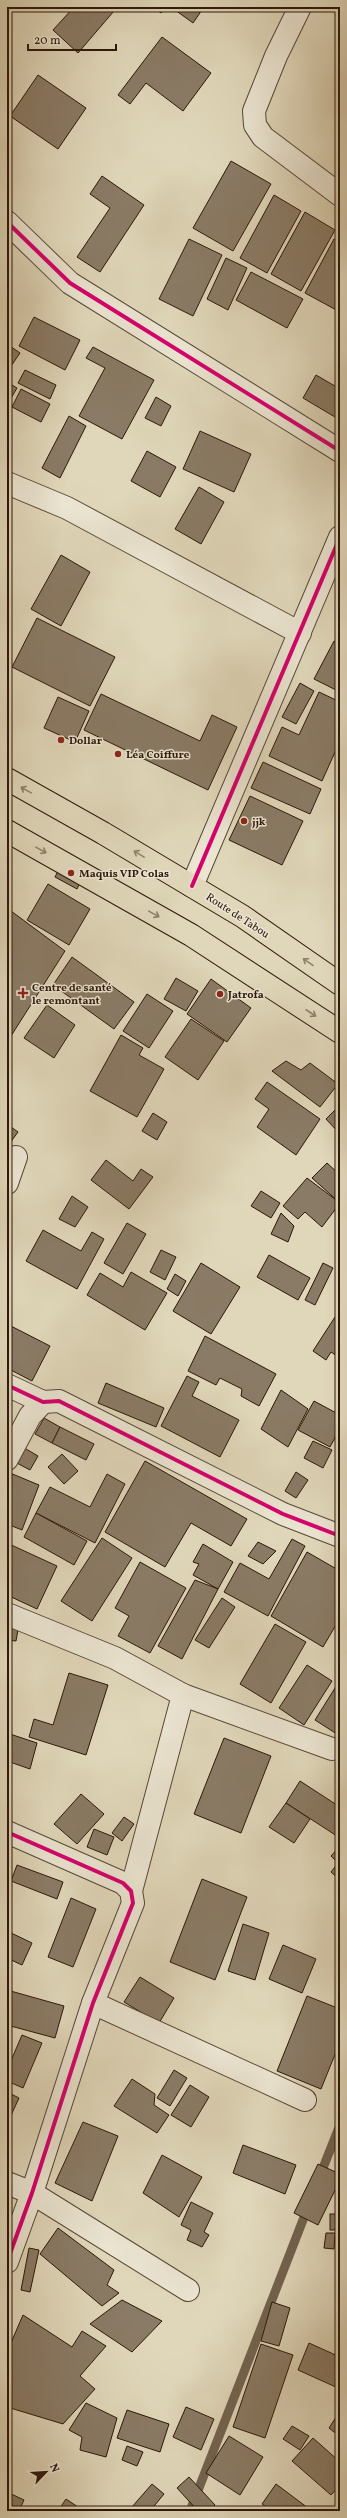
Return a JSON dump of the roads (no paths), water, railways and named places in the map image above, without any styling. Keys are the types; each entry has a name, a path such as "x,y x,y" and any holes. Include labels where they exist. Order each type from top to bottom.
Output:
{"main road":[{"name":"Route de Tabou","path":"7,779 103,833 242,916 340,984"},
{"path":"7,831 191,935 340,1032"}],"street":[{"path":"300,7 276,56 254,111 255,125 263,137 340,196"},
{"path":"7,222 70,283 340,451"},
{"path":"7,483 68,508 300,633"},
{"path":"192,886 340,537"},
{"path":"7,1183 16,1157"},
{"path":"7,1385 43,1402 59,1401 283,1514 340,1536"},
{"path":"7,1459 30,1416 43,1402"},
{"path":"7,1614 115,1658 183,1695 332,1750"},
{"path":"7,2262 32,2193 92,2003 133,1903 131,1891 183,1695"},
{"path":"7,1832 123,1883 131,1891"},
{"path":"92,2003 305,2100"},
{"path":"7,2183 32,2193 188,2290"}],"waterway":[{"path":"319,2178 340,2125"},
{"path":"190,2511 308,2207"}],"place":[{"name":"Dollar","path":"61,740"},
{"name":"Léa Coiffure","path":"118,754"},
{"name":"jjk","path":"244,821"},
{"name":"Maquis VIP Colas","path":"71,873"},
{"name":"Centre de santé le remontant","path":"23,993"},
{"name":"Jatrofa","path":"220,994"}]}
